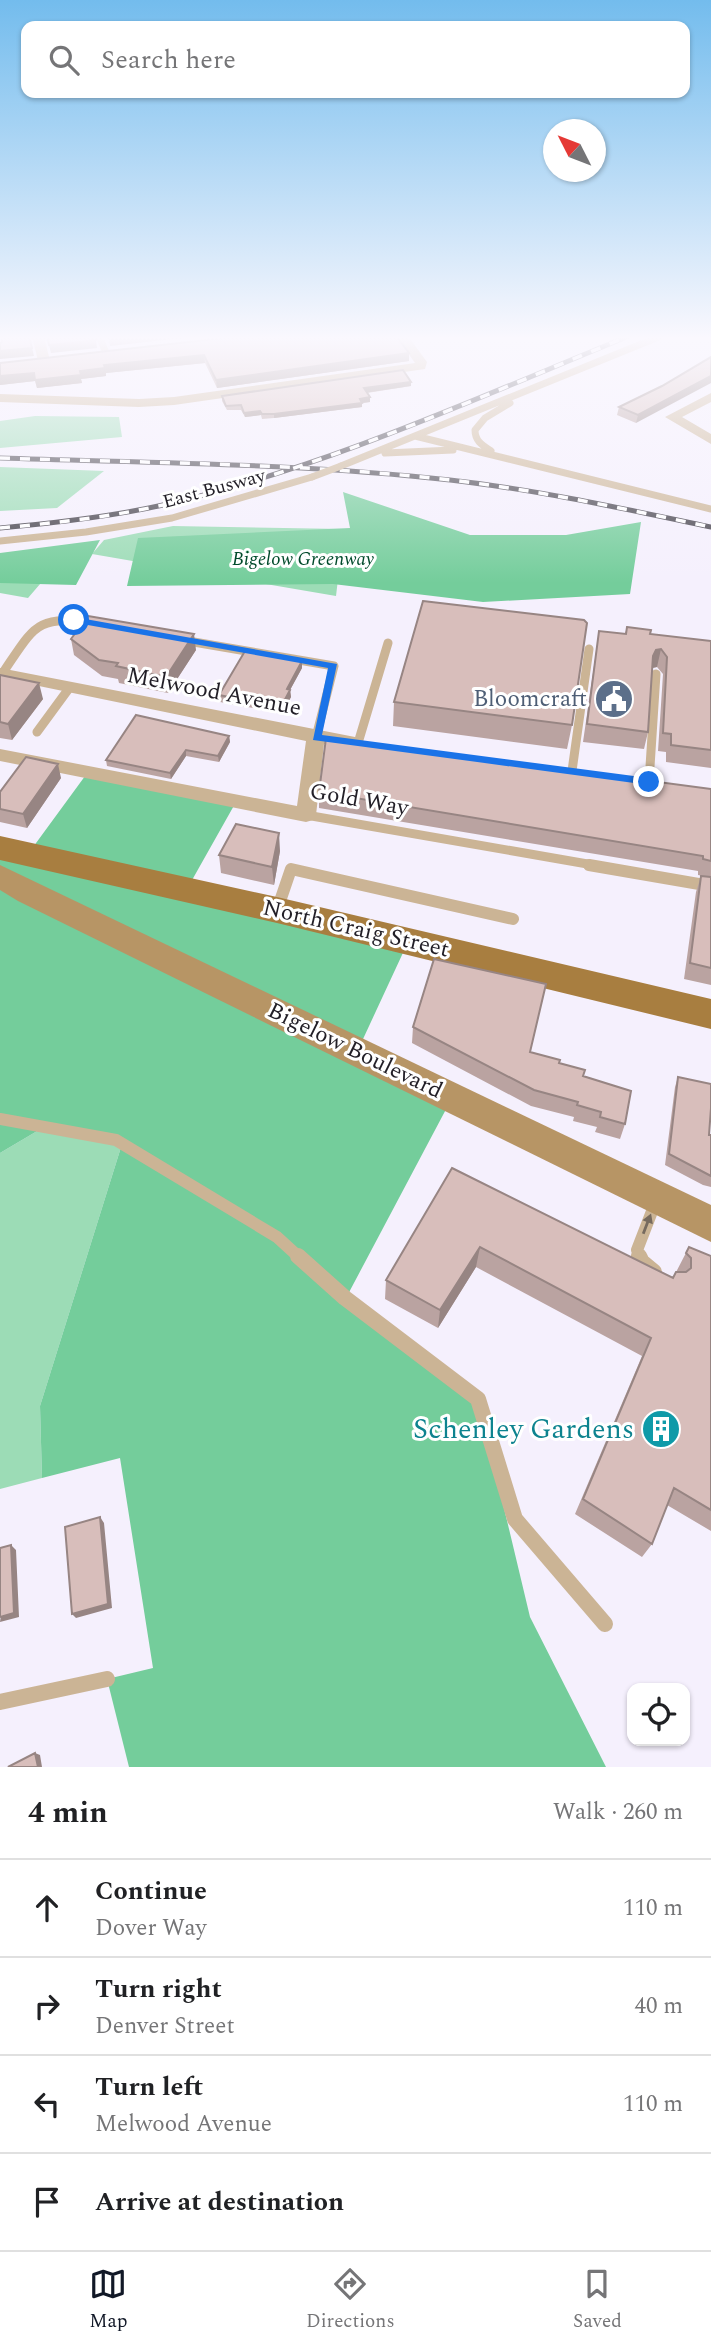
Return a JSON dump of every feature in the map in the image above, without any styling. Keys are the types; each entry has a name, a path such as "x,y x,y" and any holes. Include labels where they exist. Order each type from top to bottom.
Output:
{"main road":[{"name":"North Craig Street","path":"0,848 277,910 711,1014"},
{"name":"Bigelow Boulevard","path":"0,876 41,899 711,1224"}],"street":[{"path":"674,418 711,440"},
{"name":"Melwood Avenue","path":"1,673 316,737 365,744"},
{"path":"306,816 316,737"},
{"name":"Gold Way","path":"0,755 306,816"},
{"path":"643,781 674,785"}],"lane":[{"name":"East Busway","path":"0,541 44,538 170,519 235,502 312,477 458,418"},
{"path":"485,418 475,428 474,435 478,443 506,459"},
{"path":"415,436 711,509"},
{"path":"369,455 423,450 484,453"},
{"path":"1,673 38,623 50,618 109,627"},
{"path":"174,638 334,666 316,737"},
{"path":"365,744 388,643"},
{"path":"572,771 589,649"},
{"path":"643,781 656,674"},
{"path":"37,732 70,687"},
{"name":"Gold Way","path":"306,816 711,886"},
{"path":"277,910 291,869 513,919"},
{"path":"0,1119 117,1140 277,1237 345,1298 478,1399 515,1519 605,1625"},
{"path":"657,1198 637,1250 642,1262 662,1276"},
{"path":"0,1702 107,1679"}],"green space":[{"path":"18,418 119,418 122,437 0,448 0,421"},
{"path":"0,467 104,471 57,508 0,511"},
{"path":"343,492 470,535 566,535 641,522 630,594 483,602 333,584 127,586 138,538 350,528"},
{"name":"Bigelow Greenway","path":"173,526 344,529 336,596 92,554 104,540"},
{"path":"100,540 76,585 0,583 0,553"},
{"path":"0,560 59,562 28,598 0,593"},
{"path":"88,772 236,802 187,889 408,942 357,1052 452,1098 346,1298 478,1399 530,1617 606,1767 129,1767 107,1679 153,1668 120,1458 42,1478 40,1406 122,1144 44,1127 0,1153 0,848 28,854"},
{"path":"44,1127 122,1144 40,1406 42,1478 0,1489 0,1153"}],"building":[{"path":"423,601 584,620 587,623 572,725 394,702"},
{"path":"88,616 194,634 166,677 99,660 71,639"},
{"path":"627,627 651,630 650,634 711,641 711,750 671,745 671,734 663,733 667,657 661,649 656,650 653,656 648,732 587,724 599,631 626,634"},
{"path":"245,651 302,661 281,707 219,695"},
{"path":"0,675 39,683 8,724 0,722"},
{"path":"136,715 229,736 218,756 186,750 170,773 106,760"},
{"path":"326,738 711,789 711,861 703,859 703,856 319,792"},
{"path":"26,757 58,764 23,814 0,809 0,792"},
{"path":"236,824 279,833 272,867 219,855"},
{"path":"701,876 711,877 711,968 690,963"},
{"path":"434,959 546,984 530,1052 560,1060 559,1063 585,1070 583,1076 631,1091 625,1124 600,1117 601,1112 577,1105 578,1102 534,1090 413,1027"},
{"path":"678,1077 711,1084 711,1176 669,1154"},
{"name":"Schenley Gardens","path":"452,1168 673,1278 676,1272 686,1272 691,1268 691,1258 686,1253 689,1247 711,1256 711,1510 674,1488 652,1544 583,1499 651,1338 480,1247 440,1310 386,1280"},
{"path":"100,1517 108,1604 72,1614 65,1527"},
{"path":"11,1545 14,1613 0,1617 0,1548"},
{"path":"35,1753 38,1767 8,1767"}],"railway":[{"path":"296,468 429,418"},
{"path":"0,458 296,468"},
{"path":"0,528 82,519 163,505 296,468"},
{"path":"296,468 394,474 516,489 711,527"}],"place":[{"name":"Bloomcraft","path":"614,699"},
{"name":"Schenley Gardens","path":"661,1429"}],"route":[{"path":"74,620 334,666 316,737 649,782"}]}
